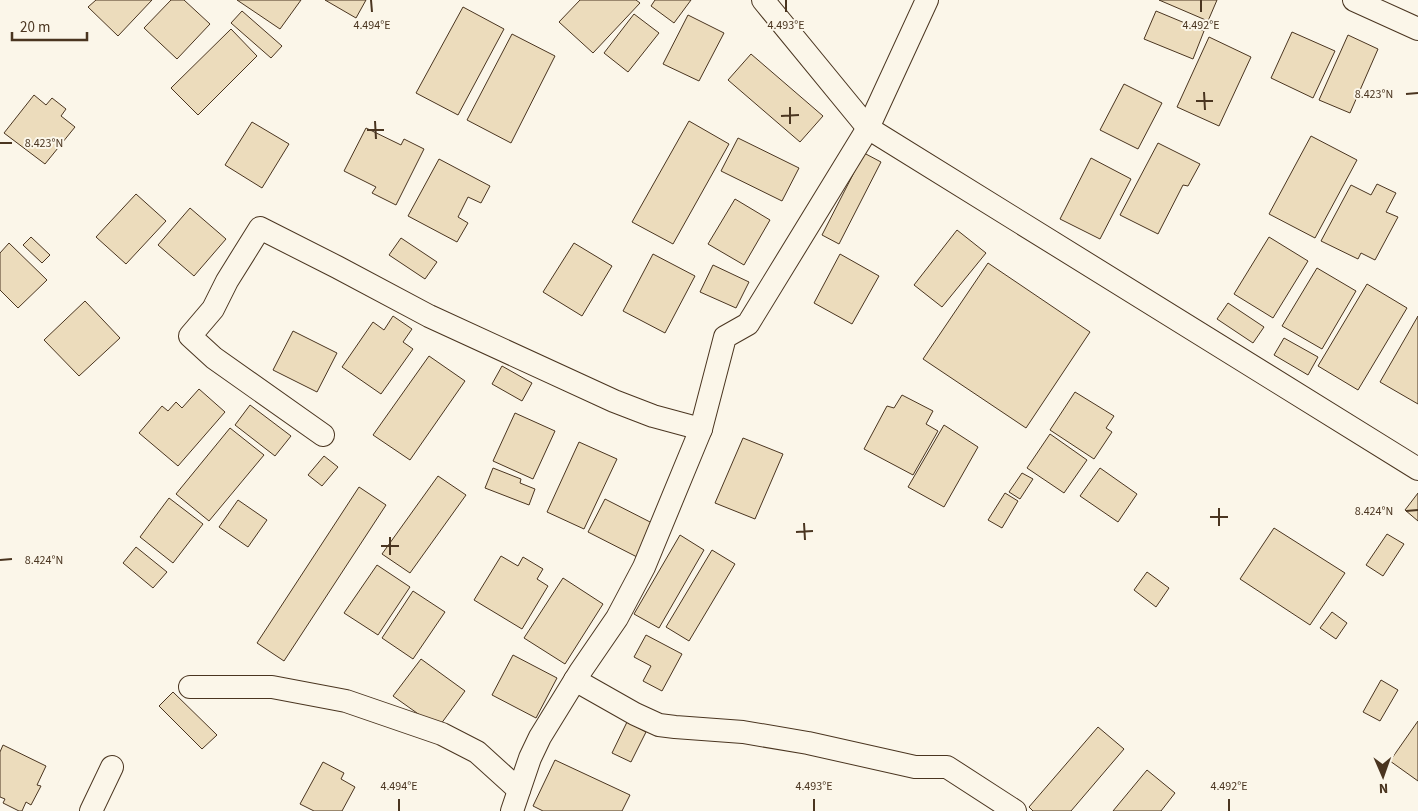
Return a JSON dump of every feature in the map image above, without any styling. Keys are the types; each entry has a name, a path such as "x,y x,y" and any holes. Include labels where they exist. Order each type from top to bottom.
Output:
{"street":[{"path":"762,0 868,128 1418,469"},
{"path":"512,811 530,758 540,737 575,680 617,618 644,567 700,429 725,337 748,324 868,128 927,0"},
{"path":"1354,0 1418,29"},
{"path":"323,435 237,375 197,344 190,336 213,309 227,281 260,228 446,324 614,401 653,416 700,429"},
{"path":"575,680 635,714 659,725 743,732 808,743 915,767 947,766 1015,811"},
{"path":"190,687 272,687 346,701 442,734 477,752 519,790"},
{"path":"91,811 112,766"}],"building":[{"path":"96,0 152,0 118,36 88,7"},
{"path":"171,0 184,0 210,24 177,59 144,28"},
{"path":"237,0 301,0 280,29"},
{"path":"325,0 366,0 356,18"},
{"path":"580,0 636,0 640,3 593,53 559,22"},
{"path":"655,0 691,0 674,23 651,6"},
{"path":"1159,0 1217,0 1208,21"},
{"path":"463,7 504,29 458,115 416,93"},
{"path":"242,11 282,46 271,58 231,23"},
{"path":"1156,11 1204,31 1193,59 1144,39"},
{"path":"634,14 659,33 628,72 604,53"},
{"path":"688,15 724,33 699,81 663,64"},
{"path":"231,29 257,56 198,115 171,88"},
{"path":"1292,32 1335,51 1313,98 1271,78"},
{"path":"512,34 555,56 511,143 467,120"},
{"path":"1348,35 1378,49 1350,113 1319,100"},
{"path":"1209,37 1251,57 1219,126 1177,107"},
{"path":"751,54 823,116 800,142 728,80"},
{"path":"1124,84 1162,103 1138,149 1100,130"},
{"path":"34,95 46,105 52,98 66,109 61,116 75,127 45,164 4,133"},
{"path":"689,121 729,144 673,244 632,222"},
{"path":"252,122 289,144 262,188 225,165"},
{"path":"366,128 401,145 404,139 424,149 396,205 372,193 376,187 344,171"},
{"path":"1311,136 1357,160 1315,238 1269,214"},
{"path":"738,138 799,168 782,201 721,171"},
{"path":"1158,143 1200,164 1188,186 1183,185 1158,234 1120,215"},
{"path":"864,153 881,162 839,244 822,235"},
{"path":"1091,158 1131,179 1100,239 1060,219"},
{"path":"439,159 490,186 481,203 468,197 458,217 468,223 457,242 408,216"},
{"path":"1377,184 1396,193 1386,212 1398,217 1375,260 1361,253 1358,259 1321,241 1351,185 1371,195"},
{"path":"136,194 166,221 126,264 96,237"},
{"path":"735,199 770,220 744,265 708,244"},
{"path":"190,208 226,239 194,276 158,245"},
{"path":"957,230 986,253 942,307 914,285"},
{"path":"31,237 50,255 42,263 23,245"},
{"path":"1269,237 1308,261 1273,318 1234,294"},
{"path":"401,238 437,262 425,279 389,255"},
{"path":"9,243 47,280 18,308 0,290 0,253"},
{"path":"574,243 612,266 582,316 543,292"},
{"path":"653,254 695,276 665,333 623,311"},
{"path":"840,254 879,276 852,324 814,303"},
{"path":"988,263 1090,332 1026,428 923,359"},
{"path":"713,265 749,282 736,308 700,292"},
{"path":"1317,268 1356,291 1322,349 1282,326"},
{"path":"1367,284 1407,308 1358,390 1318,366"},
{"path":"85,301 120,338 79,376 44,340"},
{"path":"1228,303 1264,327 1253,343 1217,319"},
{"path":"393,316 412,329 403,342 413,349 381,394 342,367 373,322 384,330"},
{"path":"1418,316 1418,404 1380,382"},
{"path":"293,331 337,353 317,392 273,370"},
{"path":"1284,338 1318,357 1308,375 1274,355"},
{"path":"429,356 465,381 410,460 373,435"},
{"path":"502,366 532,383 522,401 492,384"},
{"path":"199,389 225,412 178,466 139,433 162,406 168,411 176,402 182,408"},
{"path":"1075,392 1114,416 1106,428 1112,432 1094,459 1050,430"},
{"path":"902,395 933,411 926,424 938,431 913,475 864,449 887,406 894,408"},
{"path":"250,405 291,436 275,456 235,425"},
{"path":"515,413 555,431 533,479 493,461"},
{"path":"944,425 978,447 944,507 908,487"},
{"path":"230,428 264,455 209,521 176,494"},
{"path":"1050,434 1087,460 1064,493 1027,468"},
{"path":"743,438 783,454 755,519 715,503"},
{"path":"579,442 617,459 584,529 547,512"},
{"path":"324,456 338,467 322,486 308,475"},
{"path":"493,468 521,479 520,483 535,489 529,505 485,488"},
{"path":"1100,468 1137,494 1118,522 1080,496"},
{"path":"1022,473 1033,479 1020,499 1009,492"},
{"path":"438,476 466,495 410,573 382,554"},
{"path":"359,487 386,505 284,661 257,643"},
{"path":"1005,493 1018,501 1002,528 988,520"},
{"path":"1418,493 1418,521 1405,510"},
{"path":"169,498 203,524 173,563 140,537"},
{"path":"605,499 656,525 639,558 588,532"},
{"path":"238,500 267,520 248,547 219,527"},
{"path":"1274,528 1345,573 1310,625 1240,579"},
{"path":"1387,534 1404,544 1383,576 1366,565"},
{"path":"680,535 704,550 659,628 634,614"},
{"path":"136,547 167,572 153,588 123,563"},
{"path":"712,550 735,564 689,641 666,627"},
{"path":"501,556 518,566 523,557 543,569 537,579 548,586 522,629 474,600"},
{"path":"377,565 410,587 378,635 344,613"},
{"path":"1147,572 1169,588 1156,607 1134,590"},
{"path":"563,578 603,604 565,664 524,638"},
{"path":"413,591 445,612 413,659 382,638"},
{"path":"1332,612 1347,623 1336,639 1320,628"},
{"path":"646,635 682,654 662,691 643,681 651,666 634,657"},
{"path":"513,655 557,678 536,718 492,695"},
{"path":"421,659 465,691 438,728 393,696"},
{"path":"1381,680 1398,690 1380,721 1363,712"},
{"path":"173,692 217,735 202,749 159,706"},
{"path":"1418,721 1418,781 1390,761"},
{"path":"627,722 646,732 631,762 612,753"},
{"path":"1098,727 1124,749 1071,811 1033,811 1029,807"},
{"path":"3,745 46,766 37,785 41,786 31,805 26,802 22,811 3,803 5,799 0,797 0,752"},
{"path":"555,760 630,795 622,811 543,811 533,806"},
{"path":"323,762 344,773 341,779 355,787 342,811 314,811 300,804"},
{"path":"1147,770 1175,793 1161,811 1113,811"}]}
